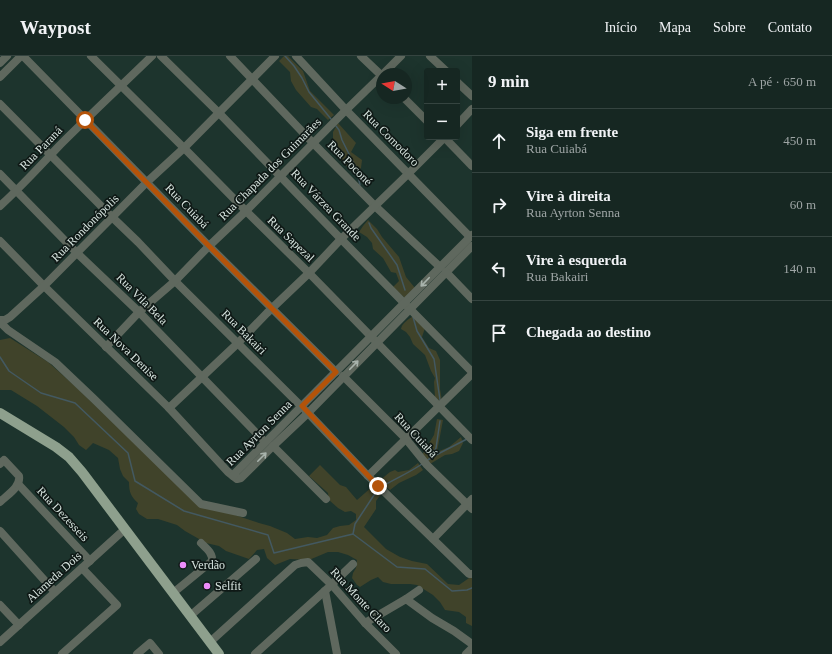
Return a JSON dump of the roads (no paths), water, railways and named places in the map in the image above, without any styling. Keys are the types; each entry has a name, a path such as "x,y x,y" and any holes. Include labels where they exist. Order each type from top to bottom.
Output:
{"main road":[{"path":"0,413 56,447 69,457 82,472 219,654"}],"street":[{"path":"0,63 7,56"},
{"path":"0,77 22,56"},
{"name":"Rua Cuiabá","path":"22,56 209,246 406,439 425,462 470,504"},
{"name":"Rua Sapezal","path":"91,56 374,339 470,438"},
{"name":"Rua Paraná","path":"0,206 17,191 85,120 152,56"},
{"name":"Rua Várzea Grande","path":"161,56 219,113 472,373"},
{"name":"Rua Poconé","path":"230,56 313,143 376,206 443,269 472,300"},
{"path":"184,148 276,56"},
{"name":"Rua Comodoro","path":"296,56 346,110 471,236"},
{"path":"361,56 376,70"},
{"name":"Rua Chapada dos Guimarães","path":"389,68 401,56"},
{"path":"430,56 443,68"},
{"name":"Rua Chapada dos Guimarães","path":"106,347 139,312 175,281 376,81"},
{"path":"460,85 472,96"},
{"name":"Rua Bakairi","path":"0,104 305,410 380,488 469,574 472,574"},
{"path":"410,104 424,117"},
{"path":"460,122 472,109"},
{"path":"169,408 238,343 341,238 376,206 442,140"},
{"path":"448,140 472,166"},
{"name":"Rua Rondonópolis","path":"0,321 10,318 44,286 147,182 184,148"},
{"name":"Rua Vila Bela","path":"0,174 77,253 139,312 269,444 326,498"},
{"name":"Rua Ayrton Senna","path":"233,476 305,410 443,269 471,236"},
{"name":"Rua Nova Denise","path":"0,241 169,408 233,476"},
{"name":"Rua Ayrton Senna","path":"443,269 472,246"},
{"path":"0,321 8,330 55,362 200,504 244,513"},
{"path":"368,476 472,373"},
{"name":"Rua Dezesseis","path":"0,502 19,485 20,480 19,476 2,462"},
{"name":"Rua Dezesseis","path":"19,485 90,561"},
{"path":"433,539 470,504"},
{"name":"Alameda Dois","path":"0,642 125,529"},
{"path":"0,531 55,592"},
{"path":"173,593 212,561 211,552 201,543"},
{"path":"190,616 256,559"},
{"name":"Rua Monte Claro","path":"210,642 295,565 308,562 332,585 396,654"},
{"path":"255,654 332,585 353,564"},
{"path":"62,654 116,605 82,568"},
{"path":"366,623 418,590"},
{"path":"325,591 337,654"},
{"path":"406,599 472,644"},
{"path":"0,605 19,625"},
{"path":"137,654 150,643 159,654"},
{"path":"466,654 472,648"}],"waterway":[{"path":"285,56 294,66 309,92 331,119"},
{"path":"336,126 356,168 360,185"},
{"path":"369,223 397,265 405,290"},
{"path":"413,317 417,331 434,359 440,400"},
{"path":"0,357 9,371 41,393 75,403 128,453 135,481 184,511 268,535 274,553 353,534 397,567 425,569 452,591 467,590 472,588"},
{"path":"432,456 436,448 440,421"},
{"path":"426,461 467,439"},
{"path":"383,486 422,464"},
{"path":"353,534 355,524 378,489"}],"place":[{"name":"Verdão","path":"183,565"},
{"name":"Selfit","path":"207,586"}]}
